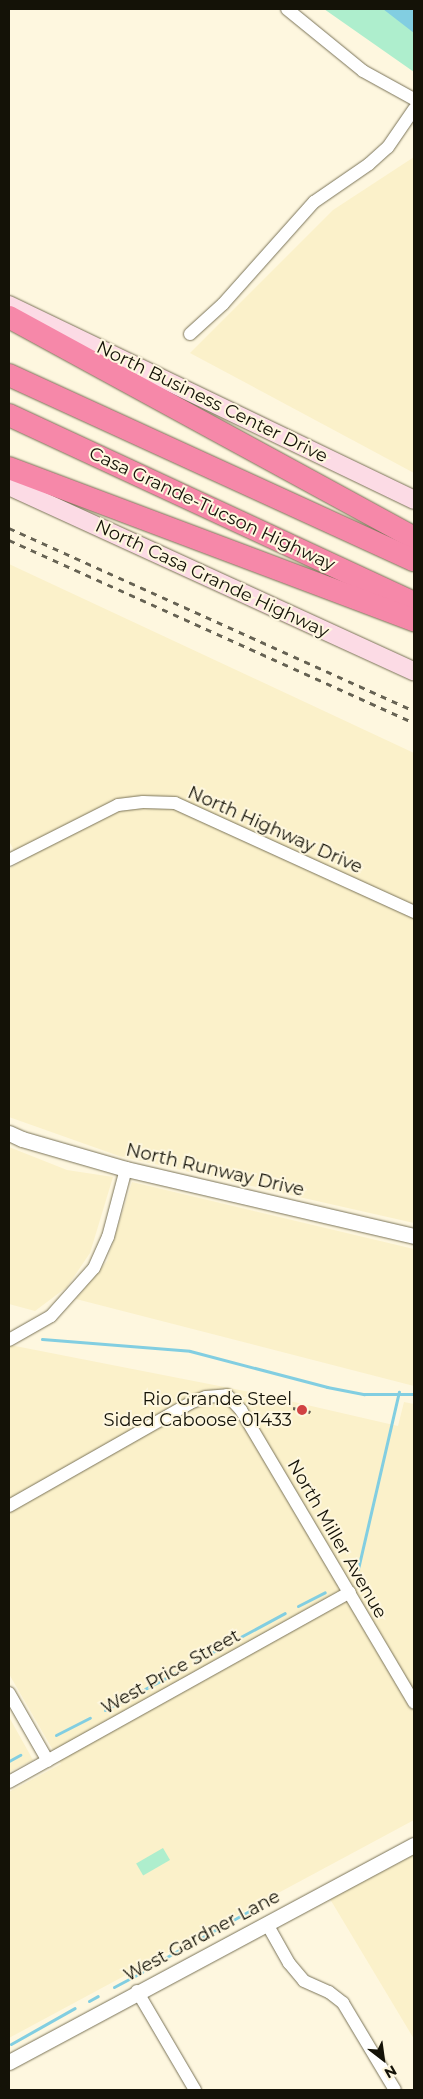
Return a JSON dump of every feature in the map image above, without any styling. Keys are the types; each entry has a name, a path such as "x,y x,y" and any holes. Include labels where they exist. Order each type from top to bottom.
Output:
{"highway":[{"path":"9,317 414,538"},
{"name":"Casa Grande-Tucson Highway","path":"9,375 414,560"},
{"name":"Casa Grande-Tucson Highway","path":"9,415 414,603"},
{"path":"9,468 414,620"}],"main road":[{"name":"North Business Center Drive","path":"9,306 414,500"},
{"name":"North Casa Grande Highway","path":"9,486 414,672"}],"street":[{"path":"287,9 363,71 414,99"},
{"path":"190,334 223,304 314,202 369,164 388,147 414,109"},
{"name":"North Highway Drive","path":"9,860 118,805 144,802 175,803 414,912"},
{"name":"North Runway Drive","path":"9,1132 22,1139 126,1169 414,1236"},
{"path":"9,1340 51,1316 94,1268 108,1236 126,1169"},
{"name":"North Miller Avenue","path":"9,1506 190,1403 206,1397 227,1395 241,1410 414,1703"},
{"name":"West Price Street","path":"9,1782 350,1592"},
{"path":"9,1692 48,1761"},
{"name":"West Gardner Lane","path":"9,2062 137,1992 197,1963 414,1845"},
{"path":"267,1924 289,1963 304,1981 329,1992 343,2003 396,2090"},
{"path":"137,1992 195,2090"}],"shaded area":[{"path":"414,157 414,473 190,353 333,210"},
{"path":"9,564 414,753 414,1223 119,1156 9,1117 9,869 20,862 9,841"},
{"path":"9,1147 67,1170 113,1177 90,1253 67,1287 35,1311 9,1304"},
{"path":"132,1182 414,1249 414,1386 76,1299 107,1261"},
{"path":"10,1345 255,1393 398,1426 404,1402 414,1404 414,1820 9,2038 9,1792 61,1764 9,1674"},
{"path":"9,1717 33,1760 9,1772"},
{"path":"414,1855 414,2039 330,1899"}],"green space":[{"path":"324,9 414,9 414,72"},
{"path":"163,1848 170,1860 143,1876 136,1864"}],"water":[{"path":"383,9 414,9 414,33"}],"waterway":[{"path":"42,1339 190,1351 327,1387 364,1394 414,1394"},
{"path":"358,1569 399,1392"},
{"path":"298,1606 325,1592"},
{"path":"194,1662 285,1613"},
{"path":"105,1710 179,1671"},
{"path":"56,1735 90,1718"},
{"path":"9,1761 20,1755"},
{"path":"265,1901 277,1895"},
{"path":"199,1939 249,1911"},
{"path":"153,1965 183,1948"},
{"path":"114,1987 142,1972"},
{"path":"89,2001 98,1996"},
{"path":"11,2044 75,2008"}],"railway":[{"path":"9,528 414,711"},
{"path":"9,540 414,723"},
{"path":"293,1408 311,1412"}],"place":[{"name":"Rio Grande Steel Sided Caboose 01433","path":"302,1410"}]}
